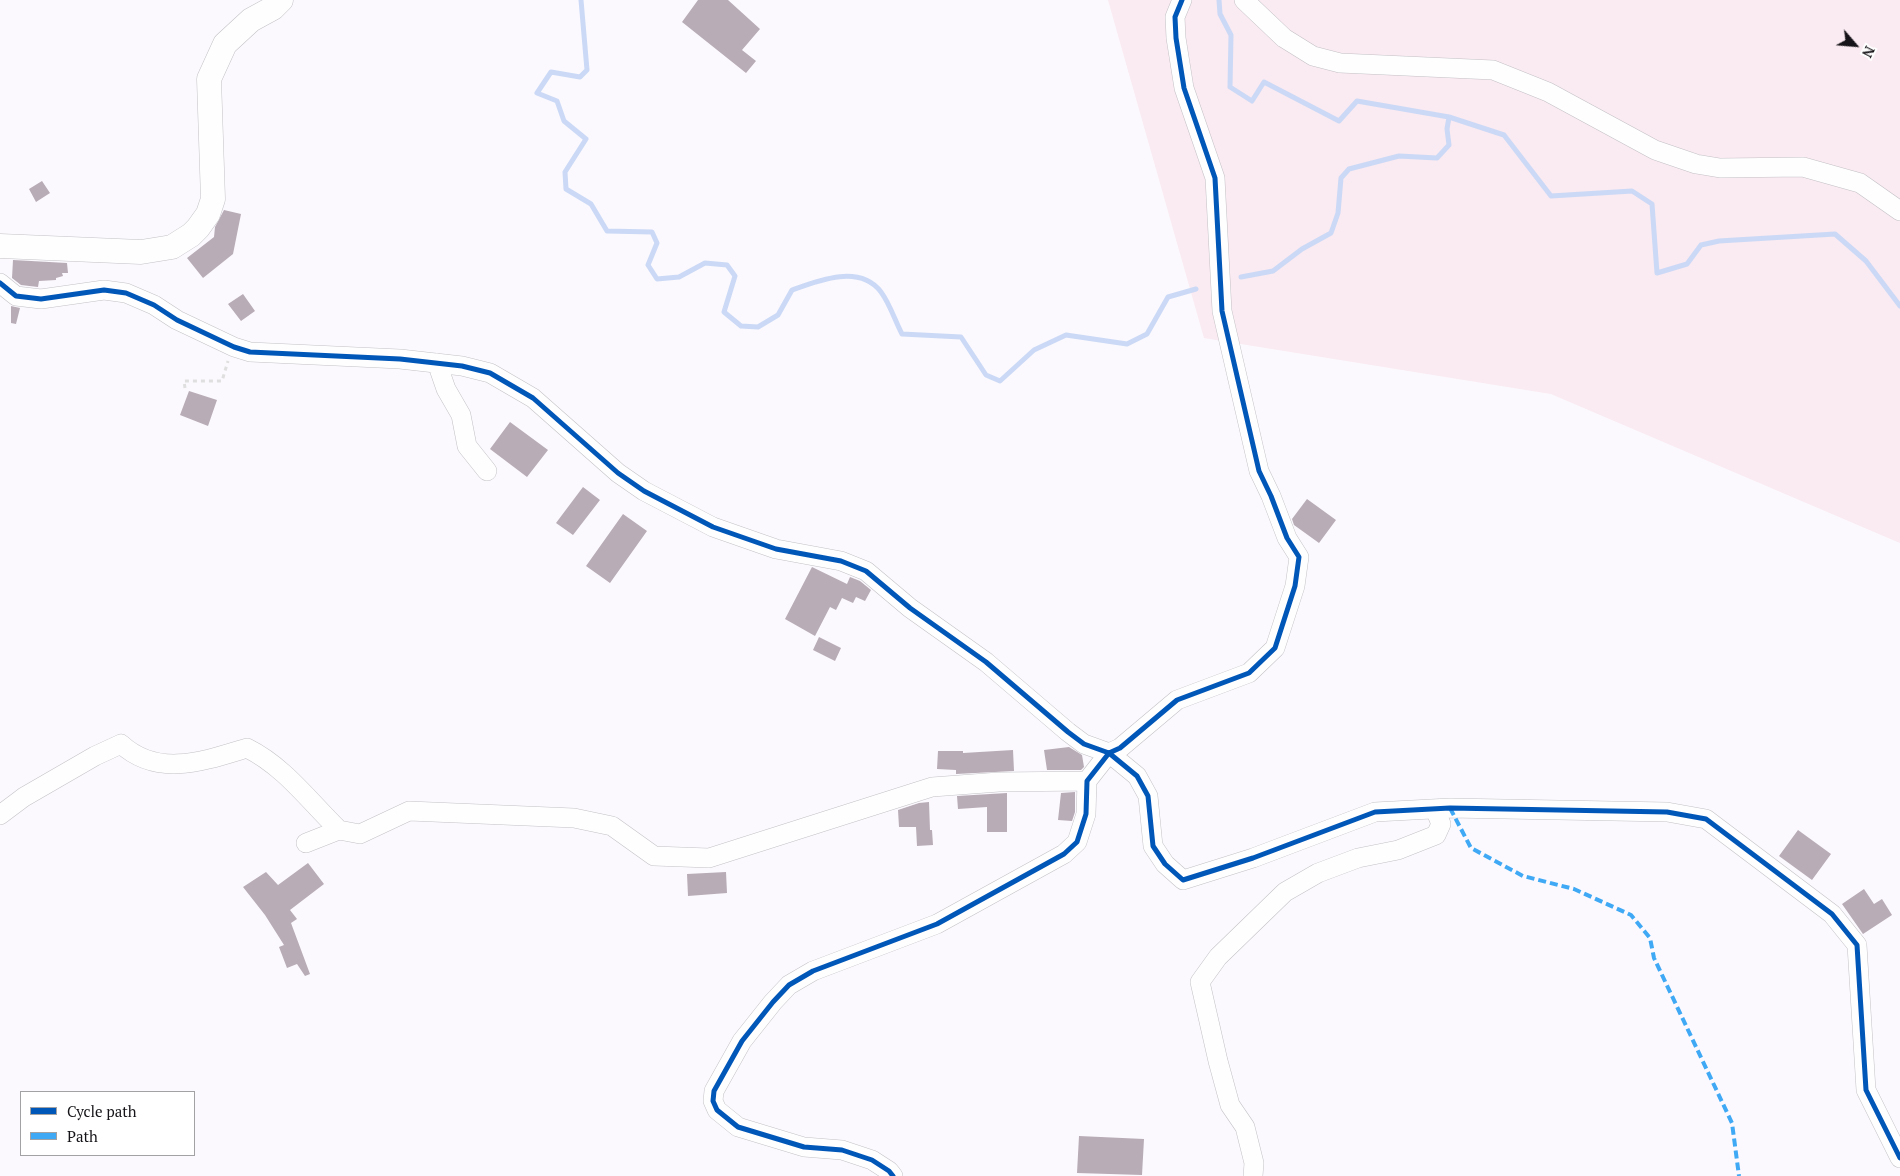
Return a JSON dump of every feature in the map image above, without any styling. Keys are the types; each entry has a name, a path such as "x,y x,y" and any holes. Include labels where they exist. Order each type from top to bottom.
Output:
{"street":[{"path":"0,246 141,252 172,247 191,236 208,214 214,199 209,79 225,44 251,20 272,8 281,0"},
{"path":"893,1176 889,1171 872,1160 842,1150 804,1147 738,1127 717,1110 712,1101 714,1091 742,1041 789,985 813,971 937,924 1064,854 1077,842 1086,814 1087,781 1109,753 1120,748 1177,700 1249,673 1275,648 1295,586 1299,557 1287,538 1259,471 1222,312 1215,178 1184,88 1176,38 1175,18 1182,0"},
{"path":"1244,0 1284,38 1313,56 1340,63 1493,70 1548,92 1656,150 1696,164 1720,168 1803,168 1860,183 1900,211"},
{"path":"0,283 16,296 41,299 104,290 126,293 234,347 250,352 400,359 462,366 490,373 533,398 624,478 644,492 713,527 776,549 841,561 866,571 910,608 986,662 1068,732 1084,744 1109,753 1137,776 1148,796 1153,846 1166,864 1183,880 1252,858 1375,812 1435,809 1667,812 1706,819 1832,914 1857,945 1866,1090 1900,1158"},
{"path":"437,363 446,389 460,415 467,446 487,471"},
{"path":"0,815 24,797 95,756 121,744 145,760 163,764 190,763 247,748 264,756 284,772 339,830"},
{"path":"306,843 339,830 360,834 408,811 574,818 612,826 654,856 710,858 932,788 999,782 1087,781"},
{"path":"1252,1176 1254,1163 1245,1127 1230,1105 1200,982 1218,957 1285,892 1326,870 1358,858 1398,850 1436,835 1441,824 1435,809"}],"path":[{"path":"185,388 184,381 222,381 234,347"}],"shaded area":[{"path":"1108,0 1900,0 1900,543 1551,394 1204,338"}],"building":[{"path":"698,0 728,0 760,29 742,50 756,61 746,73 682,22"},
{"path":"42,181 50,193 36,202 29,189"},
{"path":"224,210 241,214 233,254 203,278 187,258 214,237 215,227"},
{"path":"13,260 67,263 68,273 62,273 63,276 56,278 56,280 39,281 38,287 21,285 12,278"},
{"path":"243,294 255,311 241,321 228,304"},
{"path":"11,306 20,308 16,324 11,323"},
{"path":"189,391 217,400 208,426 180,415"},
{"path":"510,422 548,450 527,477 490,449"},
{"path":"583,487 600,500 573,535 556,523"},
{"path":"1307,499 1336,520 1319,543 1294,525 1292,519"},
{"path":"623,514 647,531 610,583 586,566"},
{"path":"812,567 847,584 850,577 860,581 871,590 865,601 856,597 853,603 842,598 836,610 830,607 815,636 785,619"},
{"path":"819,637 841,648 835,661 813,650"},
{"path":"1069,747 1082,755 1084,767 1081,770 1047,770 1044,750"},
{"path":"1013,750 1014,771 956,774 956,770 937,769 938,751 963,751 963,753"},
{"path":"1075,792 1075,812 1072,821 1058,820 1061,793"},
{"path":"1007,793 1007,832 987,832 987,807 958,809 957,796"},
{"path":"929,802 930,830 932,830 933,845 917,846 916,827 899,827 898,810 919,803"},
{"path":"1798,830 1831,854 1812,880 1779,856"},
{"path":"308,863 324,884 290,910 297,919 291,923 310,974 305,976 297,964 287,968 279,947 284,945 265,915 243,887 266,872 278,885"},
{"path":"726,872 727,893 688,896 687,874"},
{"path":"1864,889 1874,904 1882,899 1892,915 1863,934 1842,904"},
{"path":"1079,1136 1144,1139 1142,1175 1077,1173"}],"waterway":[{"path":"581,0 587,70 580,77 551,72 537,93 557,101 564,121 586,139 565,172 566,189 591,204 607,231 652,232 657,243 648,265 657,279 679,277 705,263 727,265 735,276 724,312 741,326 758,327 778,315 792,290 826,279 851,276 862,278 872,283 881,292 902,334 961,337 986,375 1000,381 1034,350 1066,335 1127,344 1147,334 1168,297 1196,289"},
{"path":"1219,0 1220,14 1231,35 1230,87 1252,101 1264,82 1339,121 1357,101 1449,117 1504,135 1551,196 1632,191 1652,204 1657,273 1687,264 1701,245 1719,241 1835,234 1866,261 1900,306"},
{"path":"1241,277 1273,271 1302,249 1331,233 1338,213 1341,178 1349,169 1399,156 1437,158 1449,145 1447,129 1449,117"}],"marked path":[{"path":"1450,808 1471,848 1523,876 1574,889 1631,915 1650,938 1654,958 1732,1123 1739,1176"}],"cycle path":[{"path":"0,283 16,296 41,299 104,290 126,293 154,305 177,320 234,347 250,352 400,359 462,366 490,373 533,398 618,473 644,491 713,527 776,549 841,561 866,571 910,608 986,662 1084,744 1109,753 1120,748 1177,700 1249,673 1275,648 1295,586 1299,557 1287,538 1259,471 1222,311 1215,178 1184,88 1176,38 1175,17 1182,0"},
{"path":"893,1176 889,1171 872,1160 842,1150 804,1147 738,1127 717,1110 713,1101 714,1091 742,1041 789,985 813,971 937,924 1064,854 1077,842 1086,814 1087,781 1109,753 1137,776 1148,796 1153,846 1165,864 1183,880 1253,858 1375,812 1450,808 1667,812 1706,819 1832,914 1857,945 1866,1090 1900,1158"}]}
